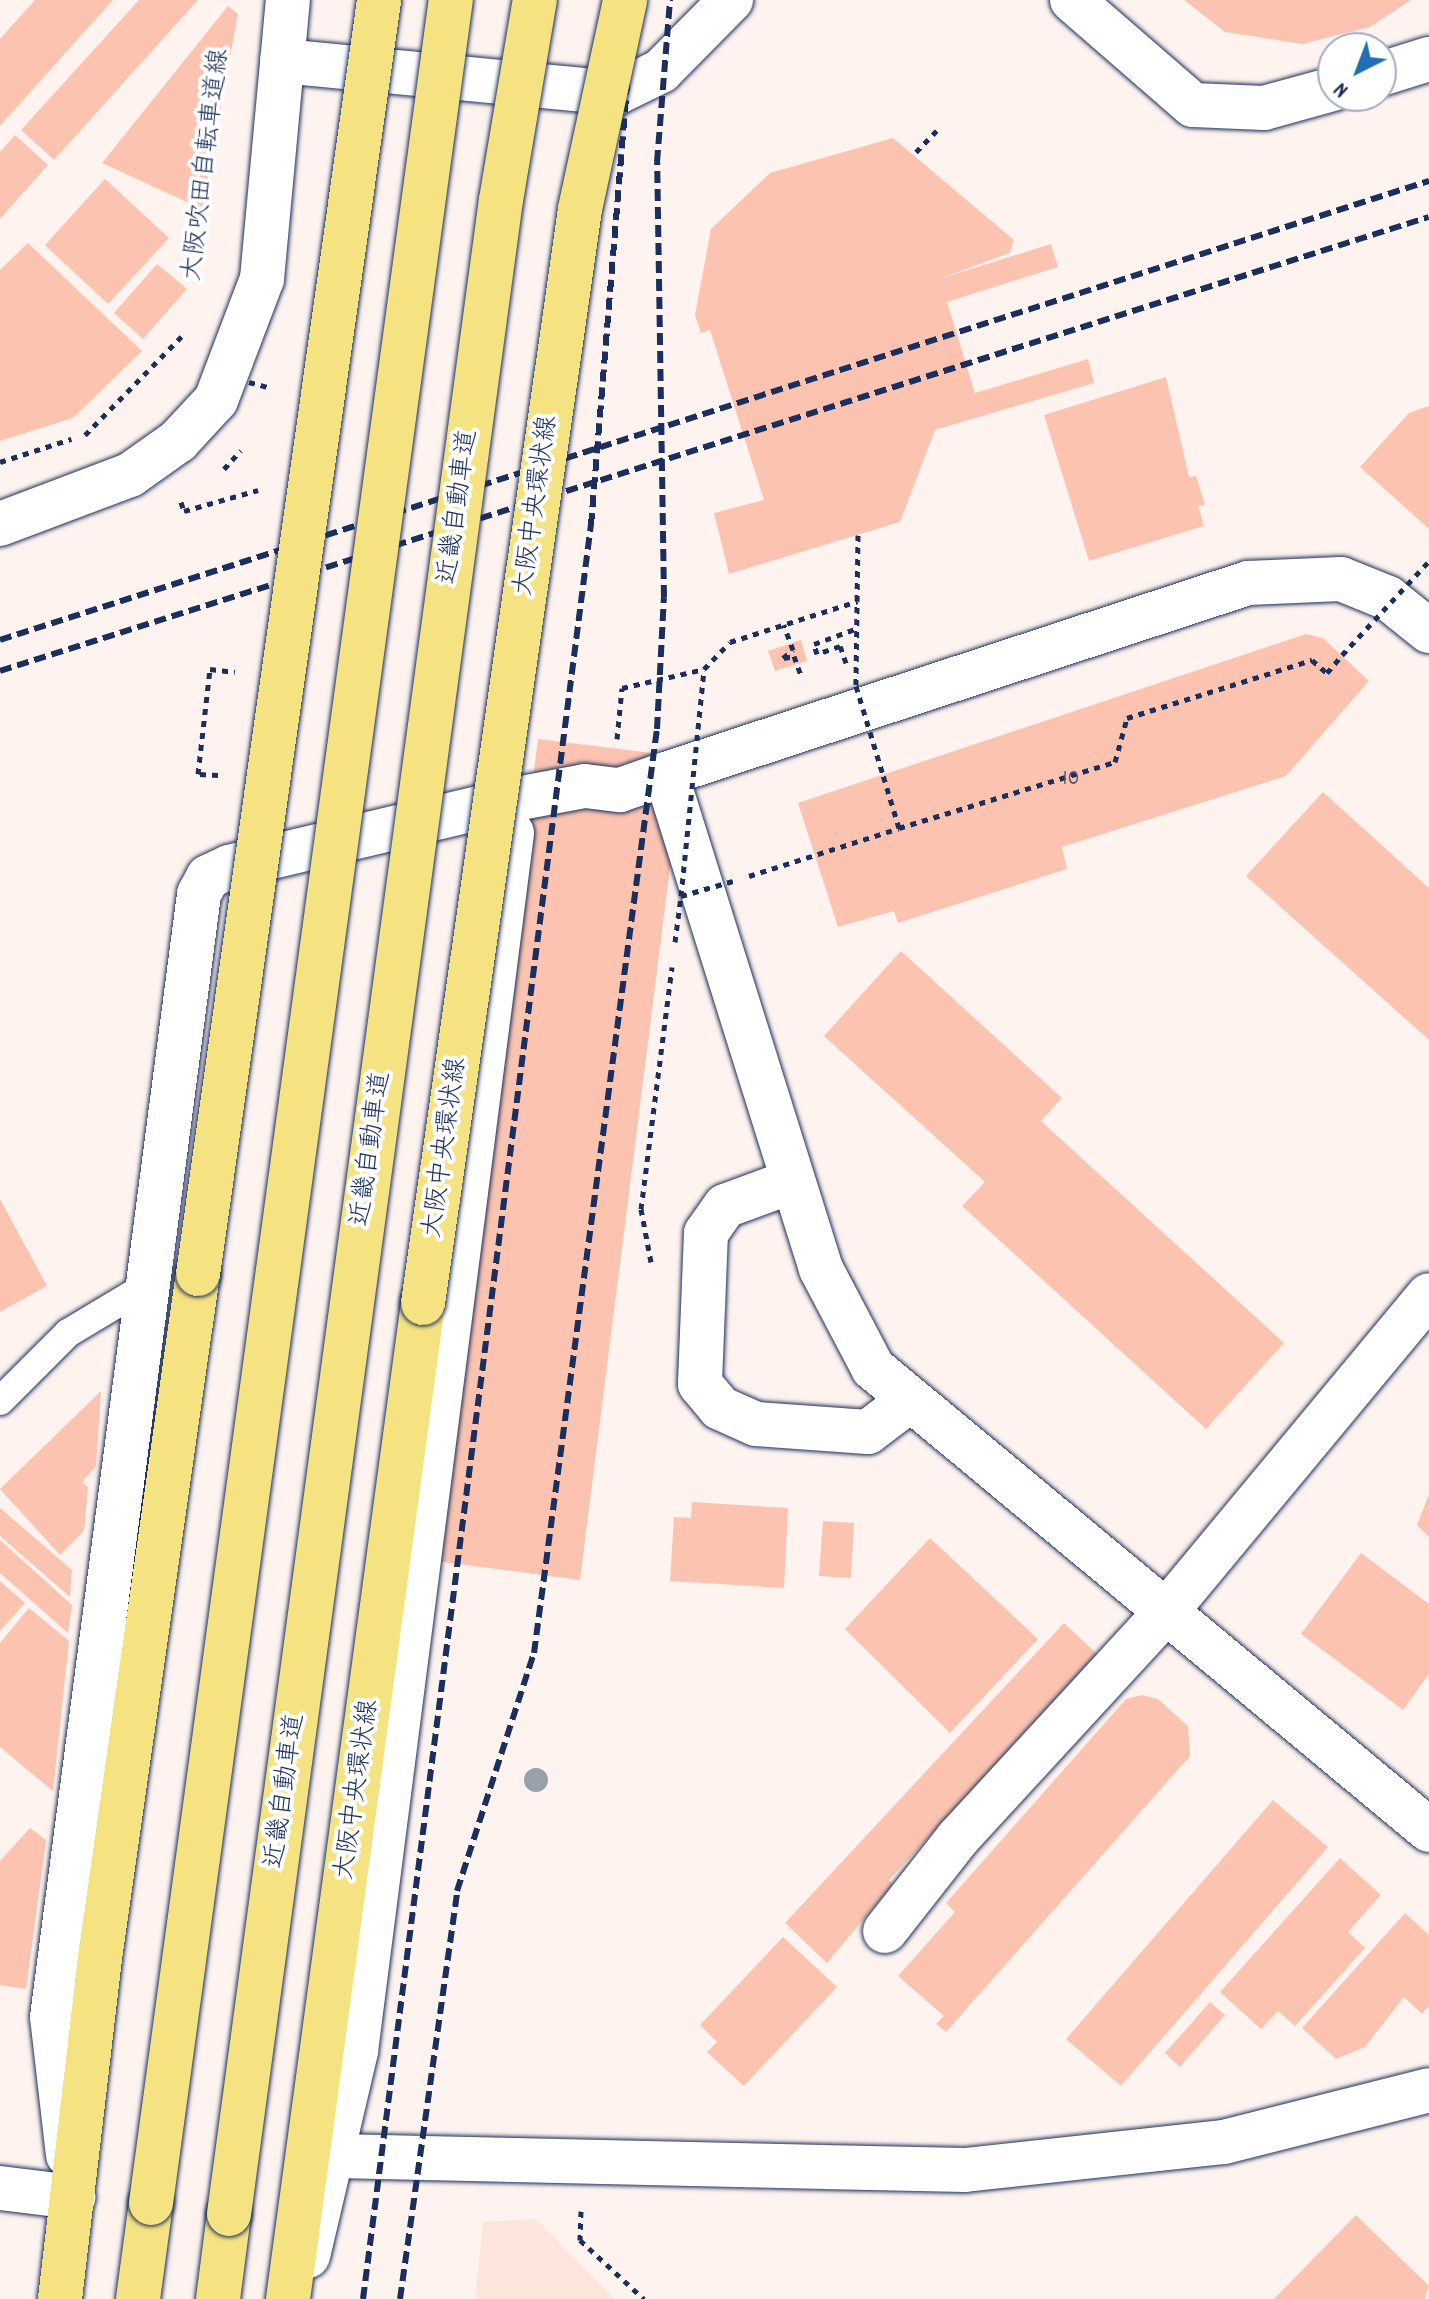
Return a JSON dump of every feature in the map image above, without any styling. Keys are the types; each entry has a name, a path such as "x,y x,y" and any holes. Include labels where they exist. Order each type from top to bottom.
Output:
{"main road":[{"path":"60,2299 198,1274 379,0"},
{"path":"138,2299 419,187 451,0"},
{"name":"近畿自動車道","path":"218,2299 501,200 535,0"},
{"name":"大阪中央環状線","path":"288,2299 423,1303 580,209 625,0"}],"street":[{"path":"0,524 130,475 178,441 216,400 262,279 288,0"},
{"path":"282,61 616,93 661,71 731,0"},
{"path":"1072,0 1193,105 1264,108 1317,93"},
{"path":"1397,69 1429,59"},
{"path":"0,2188 73,2197 52,2017 178,1025 208,877 516,799 585,786 620,790 1248,583 1341,579 1388,598 1429,631"},
{"path":"666,774 793,1181 836,1308 873,1368 906,1403 1429,1830"},
{"path":"296,2299 336,2156 356,2051 516,799"},
{"path":"793,1181 725,1206 706,1233 700,1384 720,1408 756,1424 868,1432 906,1403"},
{"path":"885,1931 958,1838 1165,1613 1429,1295"},
{"path":"336,2156 965,2170 1224,2142 1429,2090"}],"lane":[{"path":"0,1401 68,1333 145,1287"}],"path":[{"path":"916,152 938,129"},
{"path":"0,462 89,433 196,323"},
{"path":"858,535 856,686 899,828"},
{"path":"681,896 1115,762 1127,718 1312,660 1327,673 1429,561"},
{"path":"616,749 622,688 704,669 730,642 858,601"},
{"path":"784,625 793,650 783,658 794,656 802,678"},
{"path":"840,646 817,654 814,644 858,628"},
{"path":"210,669 198,774 220,775"},
{"path":"655,1279 641,1209 681,896 704,669"},
{"path":"582,2198 580,2240 644,2299"}],"shaded area":[{"path":"536,2219 615,2299 475,2299 483,2222"}],"building":[{"path":"35,0 113,0 0,126 0,39"},
{"path":"139,0 198,0 54,160 21,130"},
{"path":"1184,0 1411,0 1370,27 1350,32 1317,32 1317,40 1302,44 1225,32"},
{"path":"228,6 238,14 202,209 102,163"},
{"path":"15,135 48,165 0,219 0,152"},
{"path":"893,138 1014,240 1010,253 939,279 1051,244 1058,267 947,302 975,393 1088,359 1094,383 935,430 900,522 729,574 714,513 764,500 710,330 701,333 695,315 711,229 770,173"},
{"path":"105,179 169,238 108,304 45,245"},
{"path":"28,243 142,351 73,418 0,441 0,270"},
{"path":"157,264 187,289 143,339 114,313"},
{"path":"1166,377 1189,477 1196,476 1205,505 1198,506 1204,526 1089,561 1044,415"},
{"path":"1429,406 1429,529 1360,467 1409,413"},
{"path":"1306,634 1323,638 1369,681 1286,776 1062,847 1067,869 898,923 894,911 838,927 798,803"},
{"path":"801,640 807,661 775,671 768,651"},
{"path":"538,739 684,757 580,1580 435,1561"},
{"path":"1323,792 1429,888 1429,1040 1246,876"},
{"path":"901,951 1062,1098 1041,1121 1284,1343 1206,1429 962,1206 985,1182 824,1036"},
{"path":"0,1199 47,1286 0,1312"},
{"path":"101,1391 96,1466 82,1482 88,1487 84,1531 60,1555 0,1489"},
{"path":"1429,1494 1429,1537 1417,1525"},
{"path":"692,1502 788,1508 784,1588 670,1581 674,1517 691,1518"},
{"path":"0,1508 72,1570 70,1597 0,1536"},
{"path":"823,1521 854,1523 851,1578 819,1576"},
{"path":"930,1538 1038,1639 950,1733 845,1629"},
{"path":"0,1540 72,1605 68,1633 0,1573"},
{"path":"1361,1553 1429,1604 1429,1674 1403,1710 1301,1634"},
{"path":"0,1581 25,1603 0,1631"},
{"path":"29,1608 69,1641 53,1791 0,1747 0,1643"},
{"path":"1064,1623 1098,1655 889,1880 893,1884 827,1963 785,1923"},
{"path":"1142,1695 1158,1699 1188,1726 1190,1756 946,2032 936,2024 944,2016 898,1976 955,1912 946,1903 1126,1699"},
{"path":"1273,1800 1328,1847 1121,2086 1066,2039"},
{"path":"30,1828 46,1840 26,1989 0,1985 0,1861"},
{"path":"1340,1858 1381,1895 1348,1932 1365,1948 1295,2026 1278,2011 1261,2029 1220,1992"},
{"path":"1405,1913 1429,1935 1429,2006 1422,2014 1404,1997 1365,2047 1336,2059 1302,2028"},
{"path":"783,1937 837,1987 744,2086 707,2052 717,2042 700,2025"},
{"path":"1210,2002 1225,2015 1180,2067 1165,2053"},
{"path":"1356,2215 1429,2286 1425,2299 1274,2299"}],"railway":[{"path":"363,2299 591,525 634,0"},
{"path":"400,2299 457,1891 534,1653 657,729 664,597 657,162 670,0"},
{"path":"0,640 1429,181"},
{"path":"0,671 1429,217"}]}
